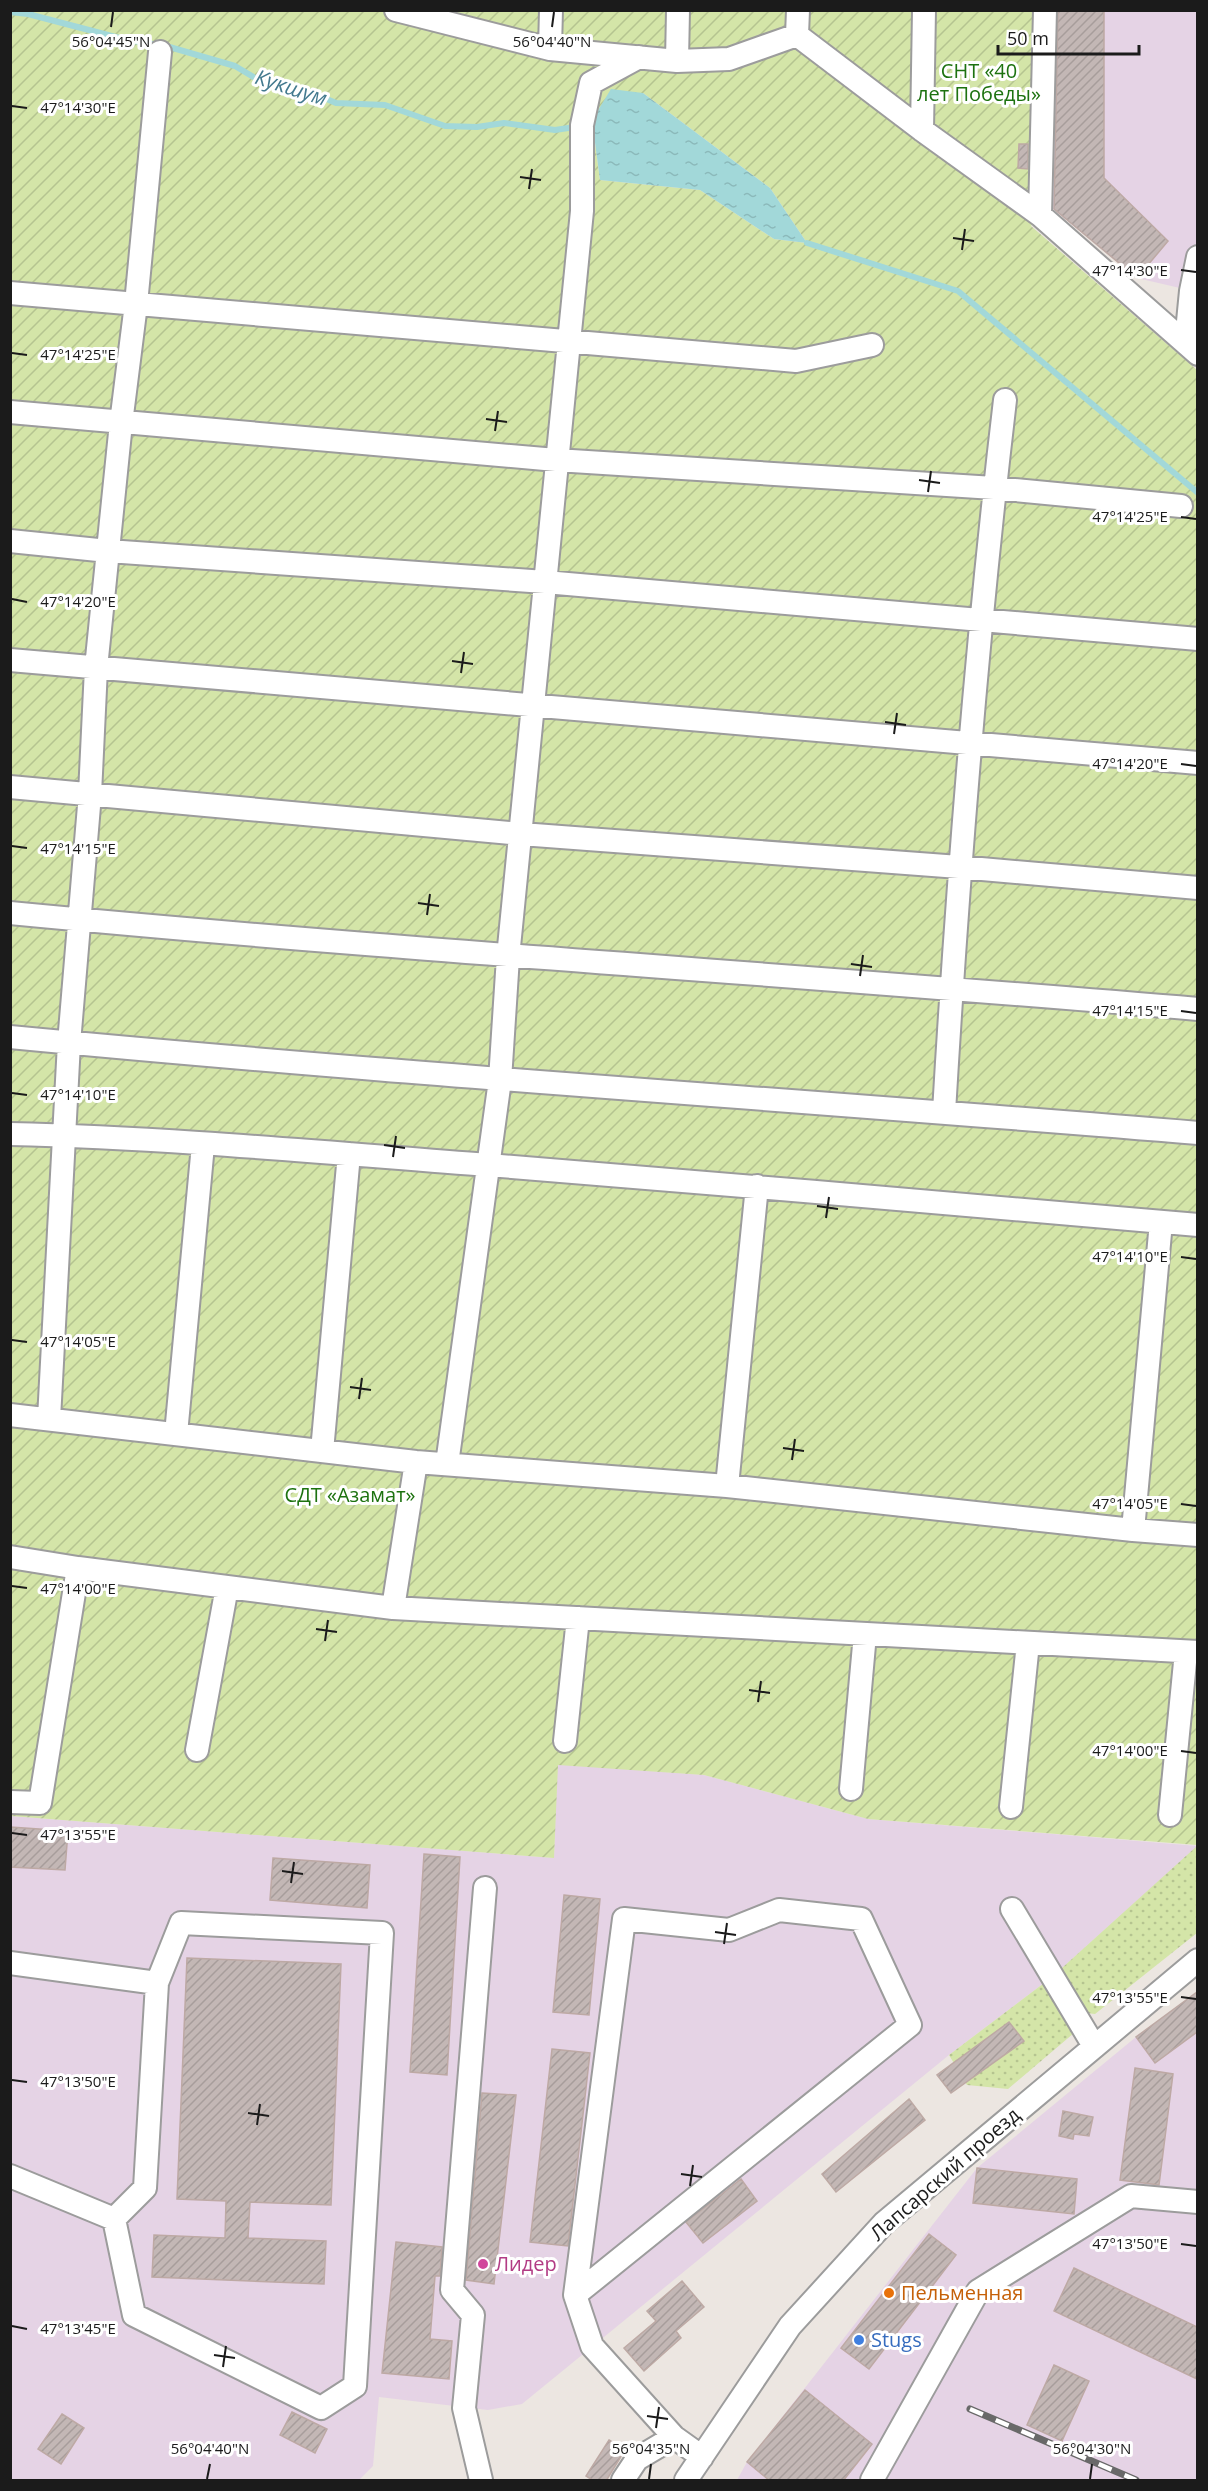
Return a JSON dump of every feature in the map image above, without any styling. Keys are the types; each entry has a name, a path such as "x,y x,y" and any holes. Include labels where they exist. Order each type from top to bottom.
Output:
{"street":[{"path":"396,10 426,15 550,49 677,61 729,59 797,36"},
{"path":"550,49 551,10"},
{"path":"677,61 678,10"},
{"path":"797,36 798,10"},
{"path":"922,130 924,10"},
{"path":"1041,215 1045,10"},
{"path":"797,36 922,130 1041,215 1192,348"},
{"path":"49,1419 69,1043 90,794 96,668 121,423 136,304 160,52"},
{"path":"447,1464 500,1080 508,957 582,211 582,125 591,83 639,57"},
{"path":"1192,348 1191,291 1197,257"},
{"path":"10,293 570,340 796,362 872,345"},
{"path":"944,1112 959,867 980,620 1005,400"},
{"path":"10,412 556,460 994,489 1181,506"},
{"path":"10,541 108,551 545,582 1197,639"},
{"path":"10,660 1197,763"},
{"path":"10,787 520,834 959,867 1197,888"},
{"path":"10,913 508,957 951,988 1197,1009"},
{"path":"10,1037 500,1080 1197,1133"},
{"path":"10,1134 349,1154 757,1186 1197,1225"},
{"path":"176,1434 203,1144"},
{"path":"322,1451 349,1154"},
{"path":"728,1486 757,1186"},
{"path":"1133,1530 1161,1222"},
{"path":"10,1414 416,1462 728,1486 1197,1535"},
{"path":"393,1608 416,1462"},
{"path":"10,1557 78,1568 393,1608 1192,1652 1170,1815"},
{"path":"10,1802 40,1803 78,1568"},
{"path":"197,1750 227,1587"},
{"path":"565,1741 578,1618"},
{"path":"851,1789 866,1634"},
{"path":"1011,1807 1028,1643"},
{"path":"481,2481 464,2408 473,2315 452,2290 485,1888"},
{"path":"1012,1909 1094,2046"},
{"path":"575,2295 910,2025 861,1919 779,1910 729,1930 624,1919 575,2295 592,2346 674,2437 702,2457"},
{"path":"181,1923 382,1933 355,2386 321,2408 134,2315 114,2219 145,2188 157,1983 181,1923"},
{"name":"Лапсарский проезд","path":"686,2481 790,2326 884,2223 1197,1960"},
{"path":"10,1963 157,1983"},
{"path":"10,2176 114,2219"},
{"path":"872,2481 978,2291 1131,2196 1197,2202"},
{"path":"623,2481 637,2459 674,2437"}],"shaded area":[{"path":"1053,11 1197,11 1197,292 1137,278 1048,205"},
{"path":"557,1764 704,1775 868,1819 1198,1846 1052,1977 949,2055 522,2404 488,2410 379,2397 373,2466 359,2480 11,2480 10,1816 554,1858"},
{"path":"1197,1992 1197,2480 737,2480 747,2462 977,2168 1136,2037"}],"green space":[{"path":"10,11 1053,11 1048,205 1031,226 1197,370 1197,1845 868,1819 704,1775 558,1765 554,1858 11,1816","holes":["643,93 770,188 807,243 774,239 700,190 600,180 592,120"]},
{"path":"1197,1846 1197,1933 1095,2014 1069,2011 1074,2033 1008,2089 967,2085 949,2055 1052,1977"}],"water":[{"path":"611,89 643,93 770,188 807,243 774,239 700,190 600,180 592,120"}],"building":[{"path":"1058,10 1104,10 1104,178 1168,241 1137,278 1054,209"},
{"path":"1019,144 1028,144 1028,169 1018,168"},
{"path":"10,1827 68,1831 65,1870 10,1867"},
{"path":"424,1854 460,1857 447,2075 410,2072"},
{"path":"273,1858 370,1865 367,1908 270,1900"},
{"path":"564,1895 600,1899 589,2015 553,2012"},
{"path":"187,1958 341,1964 331,2205 250,2202 248,2238 326,2241 324,2284 152,2277 154,2235 225,2238 226,2201 177,2199"},
{"path":"1197,1992 1197,2032 1155,2063 1136,2037"},
{"path":"1009,2022 1024,2041 951,2093 937,2075"},
{"path":"552,2049 590,2053 568,2246 530,2242"},
{"path":"1135,2068 1173,2074 1159,2185 1120,2180"},
{"path":"482,2093 516,2095 494,2284 466,2280"},
{"path":"909,2099 925,2120 836,2192 822,2174"},
{"path":"1063,2111 1093,2117 1089,2136 1074,2134 1073,2139 1059,2136"},
{"path":"977,2168 1077,2179 1074,2214 973,2203"},
{"path":"741,2179 757,2201 703,2243 686,2222"},
{"path":"929,2234 956,2255 869,2369 841,2348"},
{"path":"396,2242 442,2247 440,2276 435,2276 430,2339 452,2341 449,2379 382,2373"},
{"path":"1074,2268 1197,2327 1197,2379 1054,2311"},
{"path":"682,2281 704,2307 676,2331 681,2338 644,2371 624,2348 656,2321 647,2311"},
{"path":"1054,2365 1089,2381 1062,2441 1027,2425"},
{"path":"805,2390 872,2444 843,2481 770,2481 747,2462"},
{"path":"292,2412 327,2429 315,2453 280,2435"},
{"path":"62,2414 84,2428 61,2464 38,2449"},
{"path":"609,2440 625,2450 606,2481 594,2481 586,2476"}],"waterway":[{"name":"Кукшум","path":"10,12 28,14 127,40 166,46 235,66 255,78 306,90 336,103 385,105 445,126 477,127 504,123 555,130 575,127"},
{"path":"807,243 958,291 1198,493"}],"railway":[{"path":"970,2409 1136,2480"}],"place":[{"name":"Лидер","path":"483,2264"},
{"name":"Пельменная","path":"889,2293"},
{"name":"Stugs","path":"859,2340"}],"park label":[{"name":"СНТ «40 лет Победы»","path":"979,82"},
{"name":"СДТ «Азамат»","path":"350,1495"}]}
